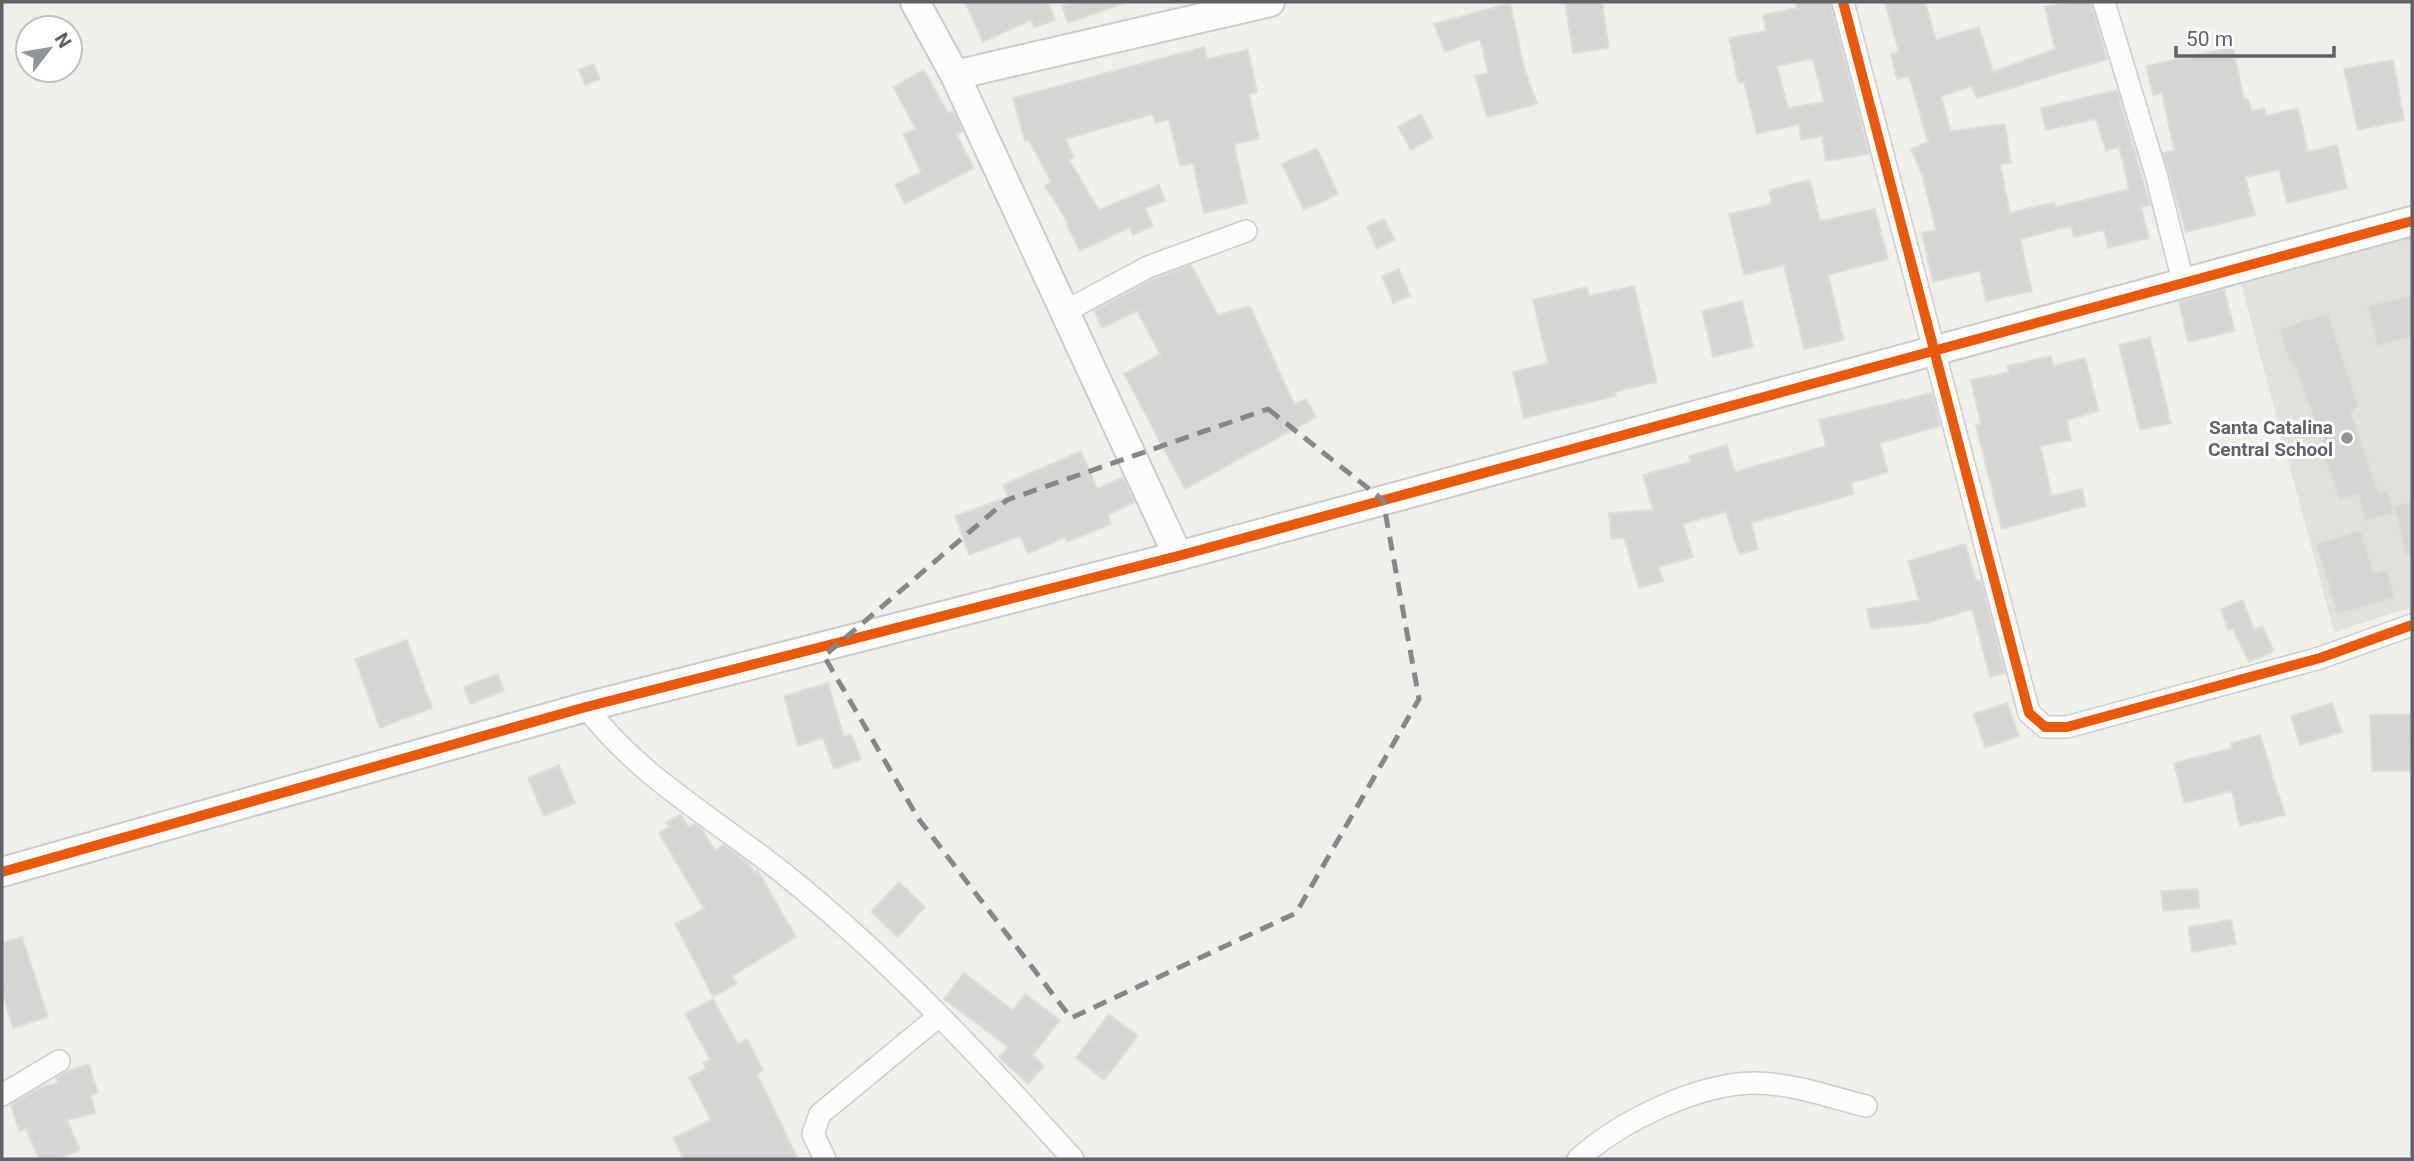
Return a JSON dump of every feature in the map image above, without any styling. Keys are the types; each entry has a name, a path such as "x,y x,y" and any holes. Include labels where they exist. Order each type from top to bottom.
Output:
{"street":[{"path":"915,2 955,75 1064,312 1138,463 1178,556"},
{"path":"955,75 1270,2"},
{"path":"1843,2 2029,713 2045,727 2067,727 2320,658 2412,625"},
{"path":"2104,2 2156,174 2183,281"},
{"path":"2,872 586,707 1178,556 2412,221"},
{"path":"1064,312 1149,267 1246,231"},
{"path":"586,707 611,740 644,770 783,874 939,1016 1073,1159"},
{"path":"825,1159 813,1134 820,1114 939,1016"},
{"path":"2,1095 60,1061"},
{"path":"1578,1159 1615,1133 1701,1091 1754,1083 1866,1106"}],"highlighted area":[{"path":"1268,409 1383,500 1419,699 1296,913 1071,1018 918,818 824,656 1007,500"}],"shaded area":[{"name":"Santa Catalina Central School","path":"2412,223 2412,607 2334,632 2237,269"}],"building":[{"path":"965,2 1048,2 1055,20 1034,28 1031,20 983,42"},
{"path":"1075,2 1122,4 1068,23 1062,6"},
{"path":"1565,2 1602,2 1609,48 1573,53"},
{"path":"1795,2 1830,2 1869,154 1826,161 1822,136 1801,140 1799,124 1757,134 1744,82 1738,83 1729,38 1766,31 1763,15 1797,8","holes":["1813,60 1824,102 1788,108 1777,66"]},
{"path":"1885,2 1925,2 1936,40 1979,27 1993,72 2055,49 2045,7 2068,2 2091,2 2107,59 1977,98 1971,86 1941,97 1951,131 2005,124 2011,163 2000,164 2010,213 2054,202 2056,207 2129,189 2119,147 2106,151 2096,119 2046,130 2041,108 2117,90 2150,205 2141,207 2149,238 2108,248 2104,230 2074,237 2071,226 2020,239 2032,291 1986,301 1980,271 1933,282 1922,233 1936,230 1922,175 1911,149 1928,142 1909,76 1897,79 1891,54 1899,52"},
{"path":"1510,3 1523,63 1537,104 1487,117 1475,76 1488,73 1480,39 1445,52 1434,24"},
{"path":"1204,47 1207,59 1248,50 1257,92 1249,94 1259,139 1234,144 1247,203 1204,213 1193,163 1180,166 1169,120 1155,123 1153,114 1065,139 1074,157 1069,160 1099,210 1159,185 1165,201 1145,208 1153,226 1133,235 1130,227 1080,251 1066,224 1068,223 1045,186 1051,182 1029,140 1025,141 1013,98"},
{"path":"2233,47 2244,100 2248,99 2252,111 2264,108 2266,116 2298,108 2308,152 2337,145 2347,188 2287,203 2279,170 2245,177 2255,215 2186,232 2163,153 2174,150 2162,93 2153,95 2146,66"},
{"path":"2393,60 2404,120 2358,130 2344,69"},
{"path":"594,64 600,79 585,85 579,70"},
{"path":"924,70 948,113 953,111 963,131 956,134 974,168 905,204 895,185 921,172 903,134 916,129 893,87"},
{"path":"1421,114 1433,138 1411,150 1398,127"},
{"path":"1317,148 1338,194 1304,210 1282,164"},
{"path":"1810,180 1820,221 1875,209 1888,259 1828,275 1844,340 1804,349 1784,265 1744,275 1729,214 1772,204 1769,190"},
{"path":"1384,219 1395,240 1377,249 1367,227"},
{"path":"1191,265 1218,315 1250,306 1294,404 1306,399 1316,417 1185,489 1124,374 1160,354 1137,311 1102,328 1094,311 1153,279"},
{"path":"1399,269 1410,296 1393,303 1382,276"},
{"path":"1634,286 1657,382 1615,392 1616,396 1524,418 1513,372 1548,363 1533,300 1587,287 1589,296"},
{"path":"2224,289 2235,331 2188,342 2179,302"},
{"path":"2412,295 2412,337 2377,346 2368,306"},
{"path":"1742,301 1753,347 1713,357 1702,311"},
{"path":"2328,313 2359,407 2351,411 2379,493 2388,491 2394,514 2365,521 2358,494 2339,500 2321,447 2324,446 2293,362 2290,363 2279,329"},
{"path":"2150,337 2171,423 2140,430 2119,345"},
{"path":"2051,356 2053,366 2085,358 2099,411 2067,420 2071,440 2040,446 2052,496 2082,489 2086,506 2002,529 1976,425 1981,424 1971,380 2009,372 2007,366"},
{"path":"1932,393 1940,426 1880,443 1888,472 1851,483 1854,494 1751,523 1758,549 1739,554 1726,512 1683,524 1693,557 1658,567 1663,581 1639,588 1624,538 1611,539 1609,513 1653,510 1643,475 1691,462 1689,456 1727,445 1735,472 1826,446 1819,420"},
{"path":"1081,451 1097,489 1123,477 1135,502 1108,515 1111,524 1067,542 1065,537 1028,554 1020,536 969,555 955,516 1008,497 1003,485"},
{"path":"2412,501 2412,555 2406,556 2394,506"},
{"path":"2360,530 2374,573 2387,569 2395,598 2337,614 2316,544"},
{"path":"1965,544 1976,581 1981,580 2005,673 1990,677 1972,609 1926,623 1871,629 1867,609 1919,600 1908,561"},
{"path":"2243,600 2254,630 2262,626 2274,651 2249,662 2233,629 2228,630 2221,609"},
{"path":"407,640 432,708 380,728 355,659"},
{"path":"498,674 504,691 470,704 464,687"},
{"path":"828,683 844,737 851,734 861,759 834,769 823,738 798,746 784,696"},
{"path":"2007,703 2019,736 1985,748 1973,714"},
{"path":"2332,703 2342,732 2300,745 2291,716"},
{"path":"2412,714 2410,771 2372,771 2370,715"},
{"path":"2260,735 2285,815 2240,826 2232,791 2184,803 2174,763 2232,748 2231,743"},
{"path":"559,765 575,803 544,816 528,778"},
{"path":"681,814 688,827 694,824 702,829 715,851 724,845 749,864 754,872 757,870 796,937 732,976 737,984 713,997 675,924 704,909 659,833 669,827 666,822"},
{"path":"899,882 925,907 898,937 871,912"},
{"path":"2198,889 2199,908 2163,911 2161,891"},
{"path":"2231,920 2236,944 2192,952 2188,927"},
{"path":"22,937 48,1017 13,1028 2,991 2,943"},
{"path":"964,973 1013,1010 1025,994 1060,1020 1033,1055 1044,1066 1028,1084 999,1057 1008,1047 944,999"},
{"path":"713,999 738,1044 747,1039 763,1070 757,1074 798,1159 684,1159 673,1138 711,1120 689,1078 706,1068 703,1063 710,1059 685,1014"},
{"path":"1109,1014 1138,1036 1104,1080 1076,1058"},
{"path":"89,1064 98,1093 91,1095 95,1113 67,1120 80,1150 58,1159 39,1159 26,1129 19,1131 11,1105 39,1088 58,1083 56,1078 67,1071"}],"cycle path":[{"path":"1843,2 2029,713 2045,727 2067,727 2320,658 2412,625"},
{"path":"2,872 586,707 1178,556 2412,221"}],"place":[{"name":"Santa Catalina Central School","path":"2347,438"}]}
